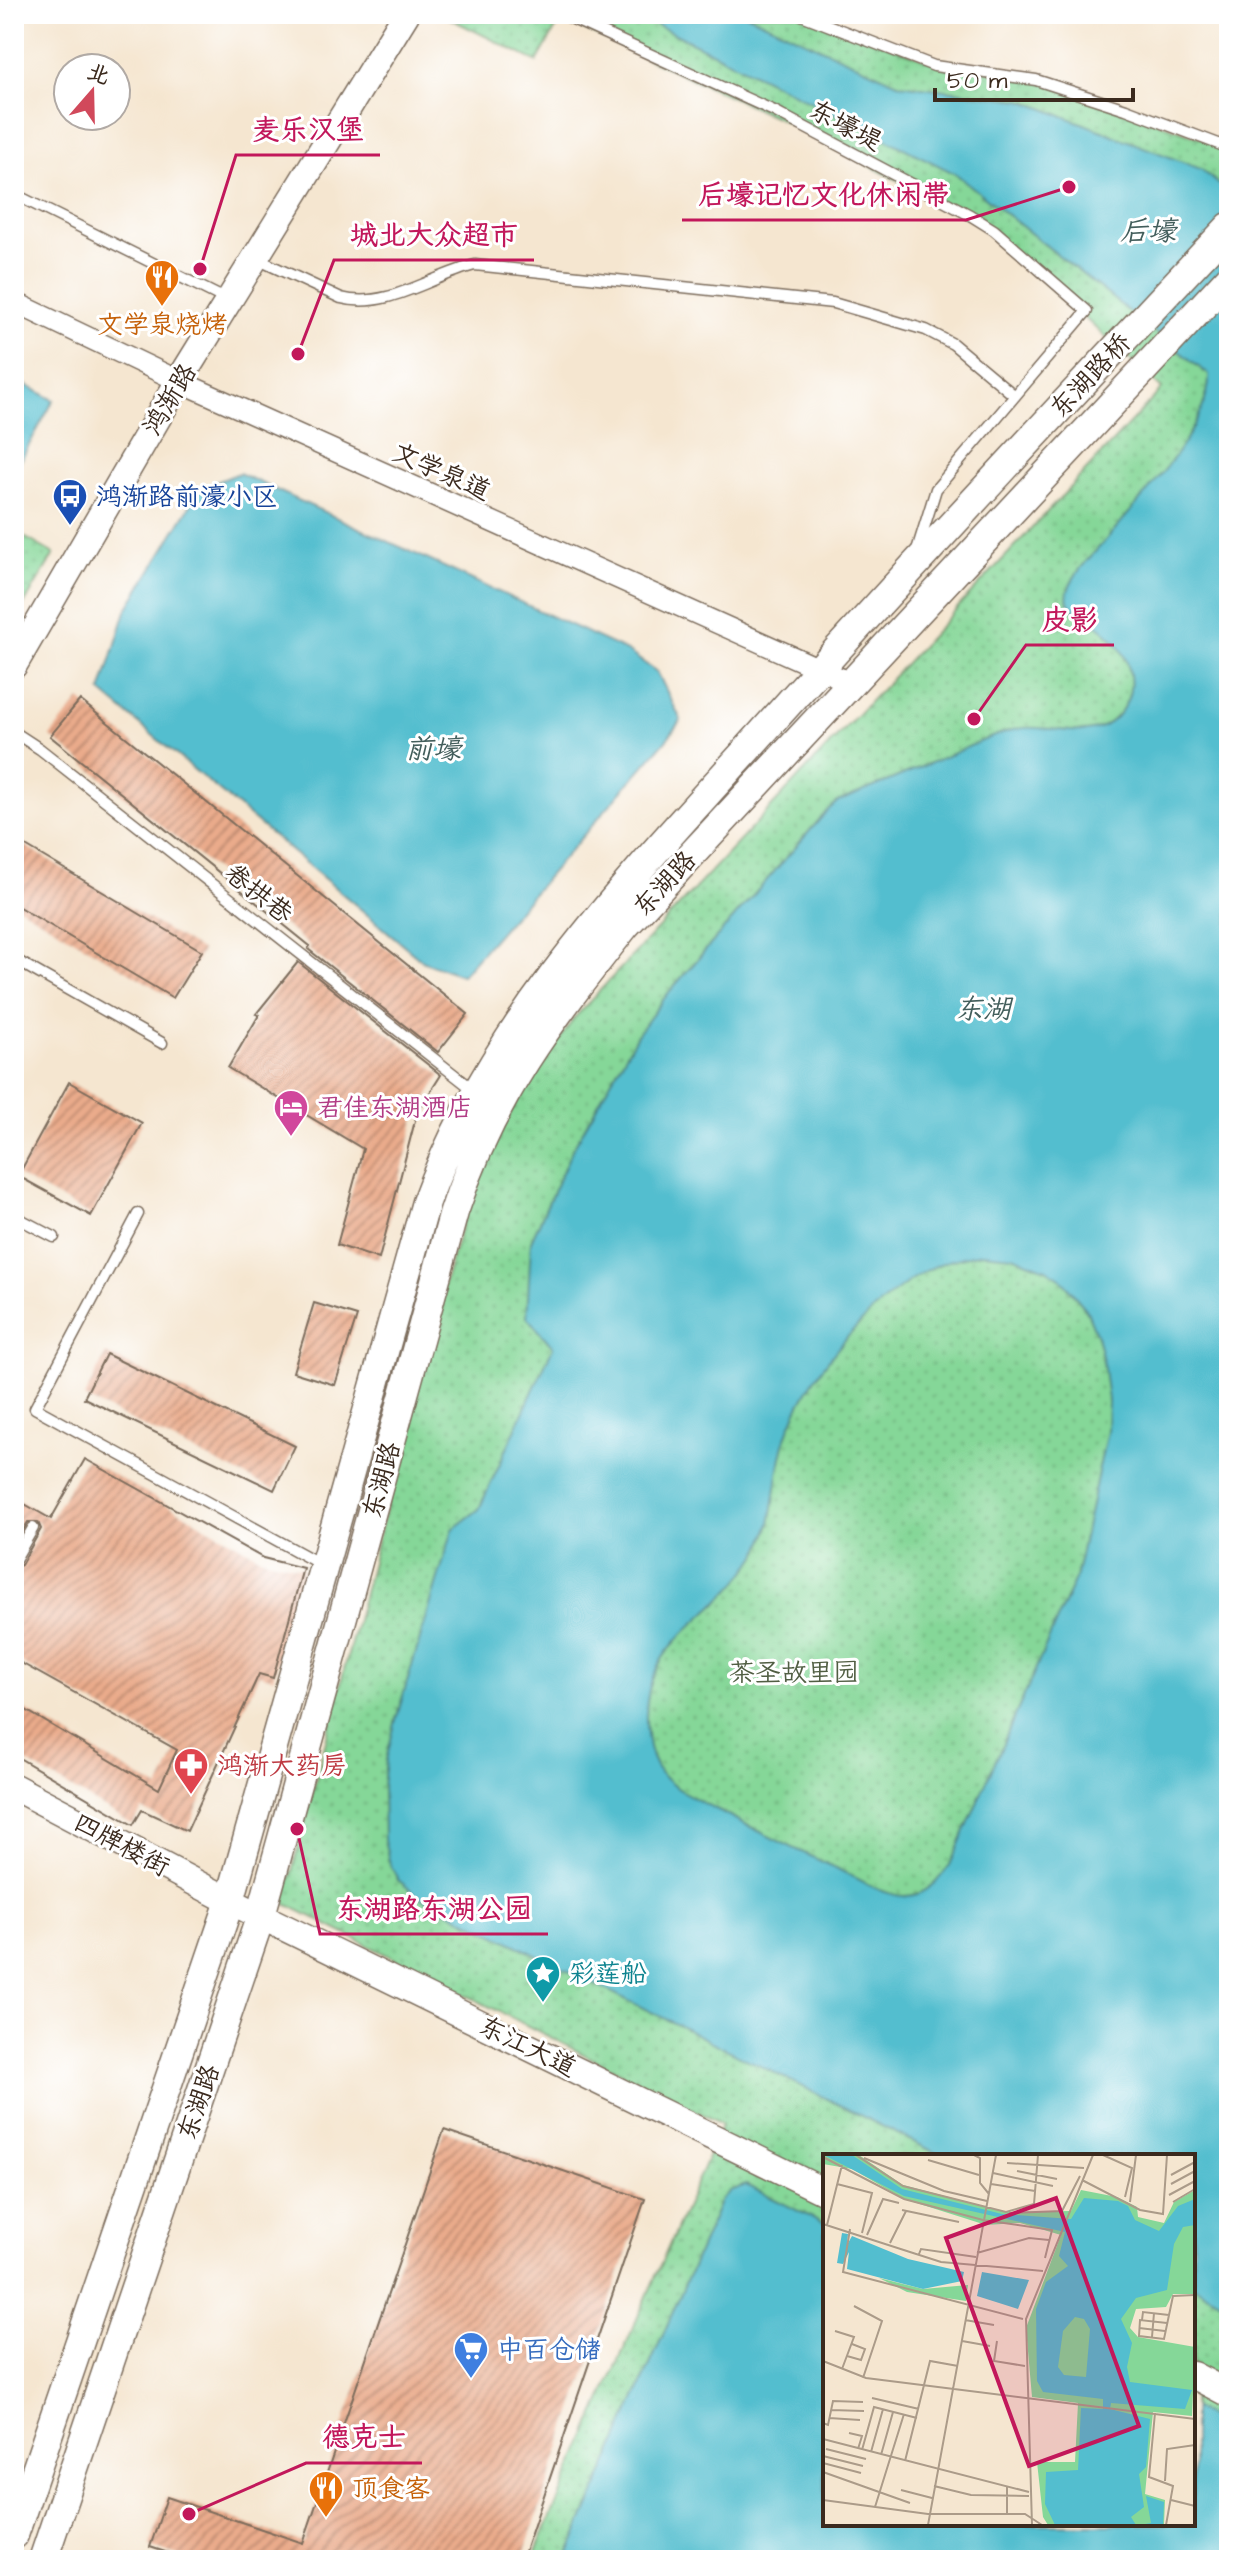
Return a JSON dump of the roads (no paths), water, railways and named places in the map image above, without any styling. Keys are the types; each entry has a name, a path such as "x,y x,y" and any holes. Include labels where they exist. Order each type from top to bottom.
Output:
{"main road":[{"name":"东湖路桥","path":"952,522 1229,227"},
{"name":"东湖路桥","path":"977,547 1229,278"},
{"name":"东湖路","path":"14,2535 230,1901 426,1202 442,1158 475,1091 533,1002 596,920 952,522"},
{"name":"东湖路","path":"43,2560 261,1915 454,1212 484,1131 528,1054 625,926 977,547"}],"street":[{"name":"鸿渐路","path":"14,665 179,381 406,14"},
{"name":"文学泉道","path":"14,302 179,381 851,683"},
{"name":"四牌楼街","path":"14,1787 230,1901"},
{"name":"东江大道","path":"230,1901 823,2191"},
{"path":"1195,2376 1229,2394"}],"lane":[{"name":"东壕堤","path":"562,14 774,111 994,230 1087,311 1015,396"},
{"path":"799,14 934,66 1036,80 1126,109 1229,148"},
{"path":"14,194 228,301"},
{"path":"255,258 355,302 386,299 452,271 475,265 833,303 926,330 953,344 1015,396 936,489 913,564"},
{"name":"卷拱巷","path":"14,732 40,749 475,1091"},
{"path":"14,959 162,1043"},
{"path":"138,1214 35,1408 324,1566"},
{"path":"14,1216 54,1237"},
{"path":"14,1561 33,1528"}],"water":[{"name":"东湖","path":"635,14 746,14 900,84 1022,100 1201,169 1229,193 1229,2305 1195,2287 1195,2154 938,2154 421,1898 398,1880 390,1864 384,1841 383,1786 396,1719 453,1529 479,1509 553,1347 527,1317 531,1241 571,1152 637,1035 669,992 837,802 1008,731 1029,728 1094,730 1116,717 1124,706 1131,682 1125,658 1111,637 1070,606 1068,591 1081,568 1170,463 1198,418 1209,375 956,174","holes":["982,1253 1013,1256 1060,1278 1086,1309 1103,1361 1108,1401 1107,1431 1075,1579 950,1865 934,1884 921,1893 896,1895 764,1834 669,1782 656,1766 649,1747 646,1711 651,1682 662,1659 678,1639 738,1581 756,1557 772,1515 781,1455 794,1417 823,1368 860,1323 903,1286 931,1268 952,1260"]},
{"path":"14,379 54,400 14,472"},
{"name":"前壕","path":"239,473 627,651 657,672 681,720 462,975 424,962 101,692 126,611 201,488"},
{"path":"746,2185 823,2223 823,2526 1195,2526 1195,2409 1229,2426 1229,2560 566,2560 721,2200 729,2191"}],"place":[{"name":"后壕记忆文化休闲带","path":"1069,187"},
{"name":"麦乐汉堡","path":"200,269"},
{"name":"文学泉烧烤","path":"162,308"},
{"name":"城北大众超市","path":"298,354"},
{"name":"鸿渐路前濠小区","path":"70,527"},
{"name":"皮影","path":"974,719"},
{"name":"君佳东湖酒店","path":"291,1138"},
{"name":"鸿渐大药房","path":"191,1796"},
{"name":"东湖路东湖公园","path":"297,1829"},
{"name":"彩莲船","path":"543,2004"},
{"name":"中百仓储","path":"471,2380"},
{"name":"德克士","path":"189,2514"},
{"name":"顶食客","path":"326,2519"}],"water label":[{"name":"后壕","path":"1148,230"}],"park label":[{"name":"茶圣故里园","path":"794,1672"}]}
